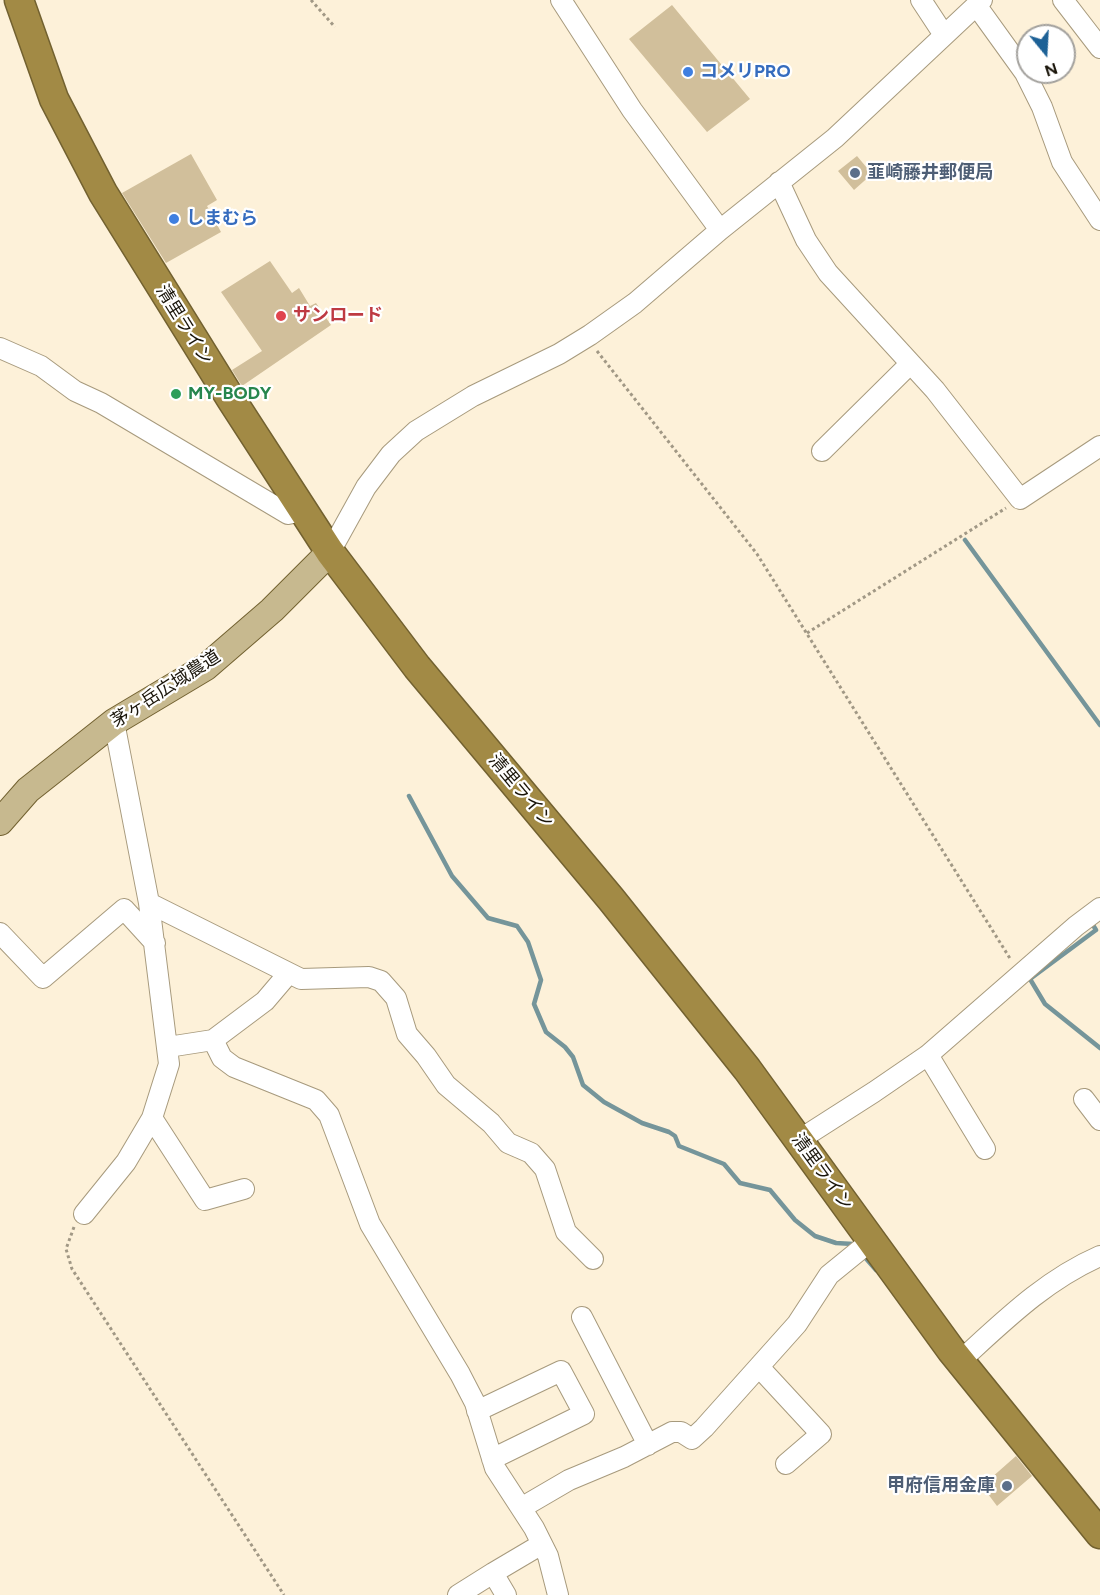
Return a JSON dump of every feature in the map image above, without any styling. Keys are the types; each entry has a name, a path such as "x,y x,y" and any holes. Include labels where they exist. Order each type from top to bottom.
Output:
{"highway":[{"name":"清里ライン","path":"19,0 54,99 103,193 231,399 330,552 417,667 687,993 747,1069 960,1361 1100,1534"}],"main road":[{"name":"茅ヶ岳広域農道","path":"0,822 28,790 114,722 206,667 272,610 330,552"}],"street":[{"path":"561,0 632,110 720,230"},
{"path":"921,0 945,35"},
{"path":"1063,0 1100,48"},
{"path":"330,552 366,487 391,454 416,431 445,412 559,354 635,303 720,230 835,138 979,2 1025,73 1042,107 1062,162 1100,220"},
{"path":"779,182 806,240 828,273 935,390 1020,499 1100,446"},
{"path":"0,348 41,366 75,391 101,403 288,514 303,511"},
{"path":"822,451 910,364"},
{"path":"84,1214 126,1162 152,1118 169,1064 149,903 114,722"},
{"path":"149,903 301,980 369,976 381,981 396,998 407,1034 446,1085 491,1123 508,1143 531,1153 544,1169 566,1232 593,1259"},
{"path":"799,1140 928,1055 1076,926 1100,908"},
{"path":"0,933 43,978 124,909 155,943"},
{"path":"168,1047 213,1040 265,1001 288,974"},
{"path":"213,1040 222,1058 234,1067 316,1100 329,1115 370,1224 475,1403 495,1468 548,1556 558,1595"},
{"path":"928,1055 985,1149"},
{"path":"1084,1099 1100,1120"},
{"path":"152,1118 205,1200 244,1189"},
{"path":"521,1508 568,1480 624,1457 672,1432 681,1432 692,1439 797,1324 829,1275 872,1240"},
{"path":"960,1361 1033,1294 1078,1266 1100,1256"},
{"path":"582,1317 648,1445"},
{"path":"759,1367 821,1434 786,1464"},
{"path":"477,1411 561,1371 584,1414 492,1459"},
{"path":"458,1595 542,1544"},
{"path":"493,1573 506,1595"}],"path":[{"path":"311,0 335,27"},
{"path":"586,338 757,554 1021,975"},
{"path":"807,633 1020,499"},
{"path":"84,1214 77,1221 66,1249 72,1269 284,1595"}],"building":[{"path":"672,5 750,99 707,132 629,39"},
{"name":"しまむら","path":"191,154 217,200 207,206 221,232 166,263 122,193"},
{"name":"韮崎藤井郵便局","path":"857,156 872,174 854,190 838,171"},
{"name":"サンロード","path":"270,261 292,293 299,288 310,306 316,303 331,325 242,386 232,370 262,351 221,292"},
{"path":"1016,1456 1032,1476 997,1506 982,1486"}],"waterway":[{"path":"965,540 1100,725"},
{"path":"409,796 452,876 488,918 517,926 528,942 541,980 534,1004 546,1032 565,1047 573,1057 583,1085 604,1102 642,1123 669,1132 675,1136 679,1146 724,1164 740,1183 770,1190 795,1220 815,1236 836,1243 853,1244 856,1248"},
{"path":"1090,920 1096,930 1030,979 1045,1004 1100,1048"},
{"path":"862,1254 876,1270"}],"place":[{"name":"コメリPRO","path":"688,72"},
{"name":"韮崎藤井郵便局","path":"855,173"},
{"name":"しまむら","path":"174,219"},
{"name":"サンロード","path":"281,316"},
{"name":"MY-BODY","path":"176,394"},
{"name":"甲府信用金庫","path":"1007,1486"}]}
